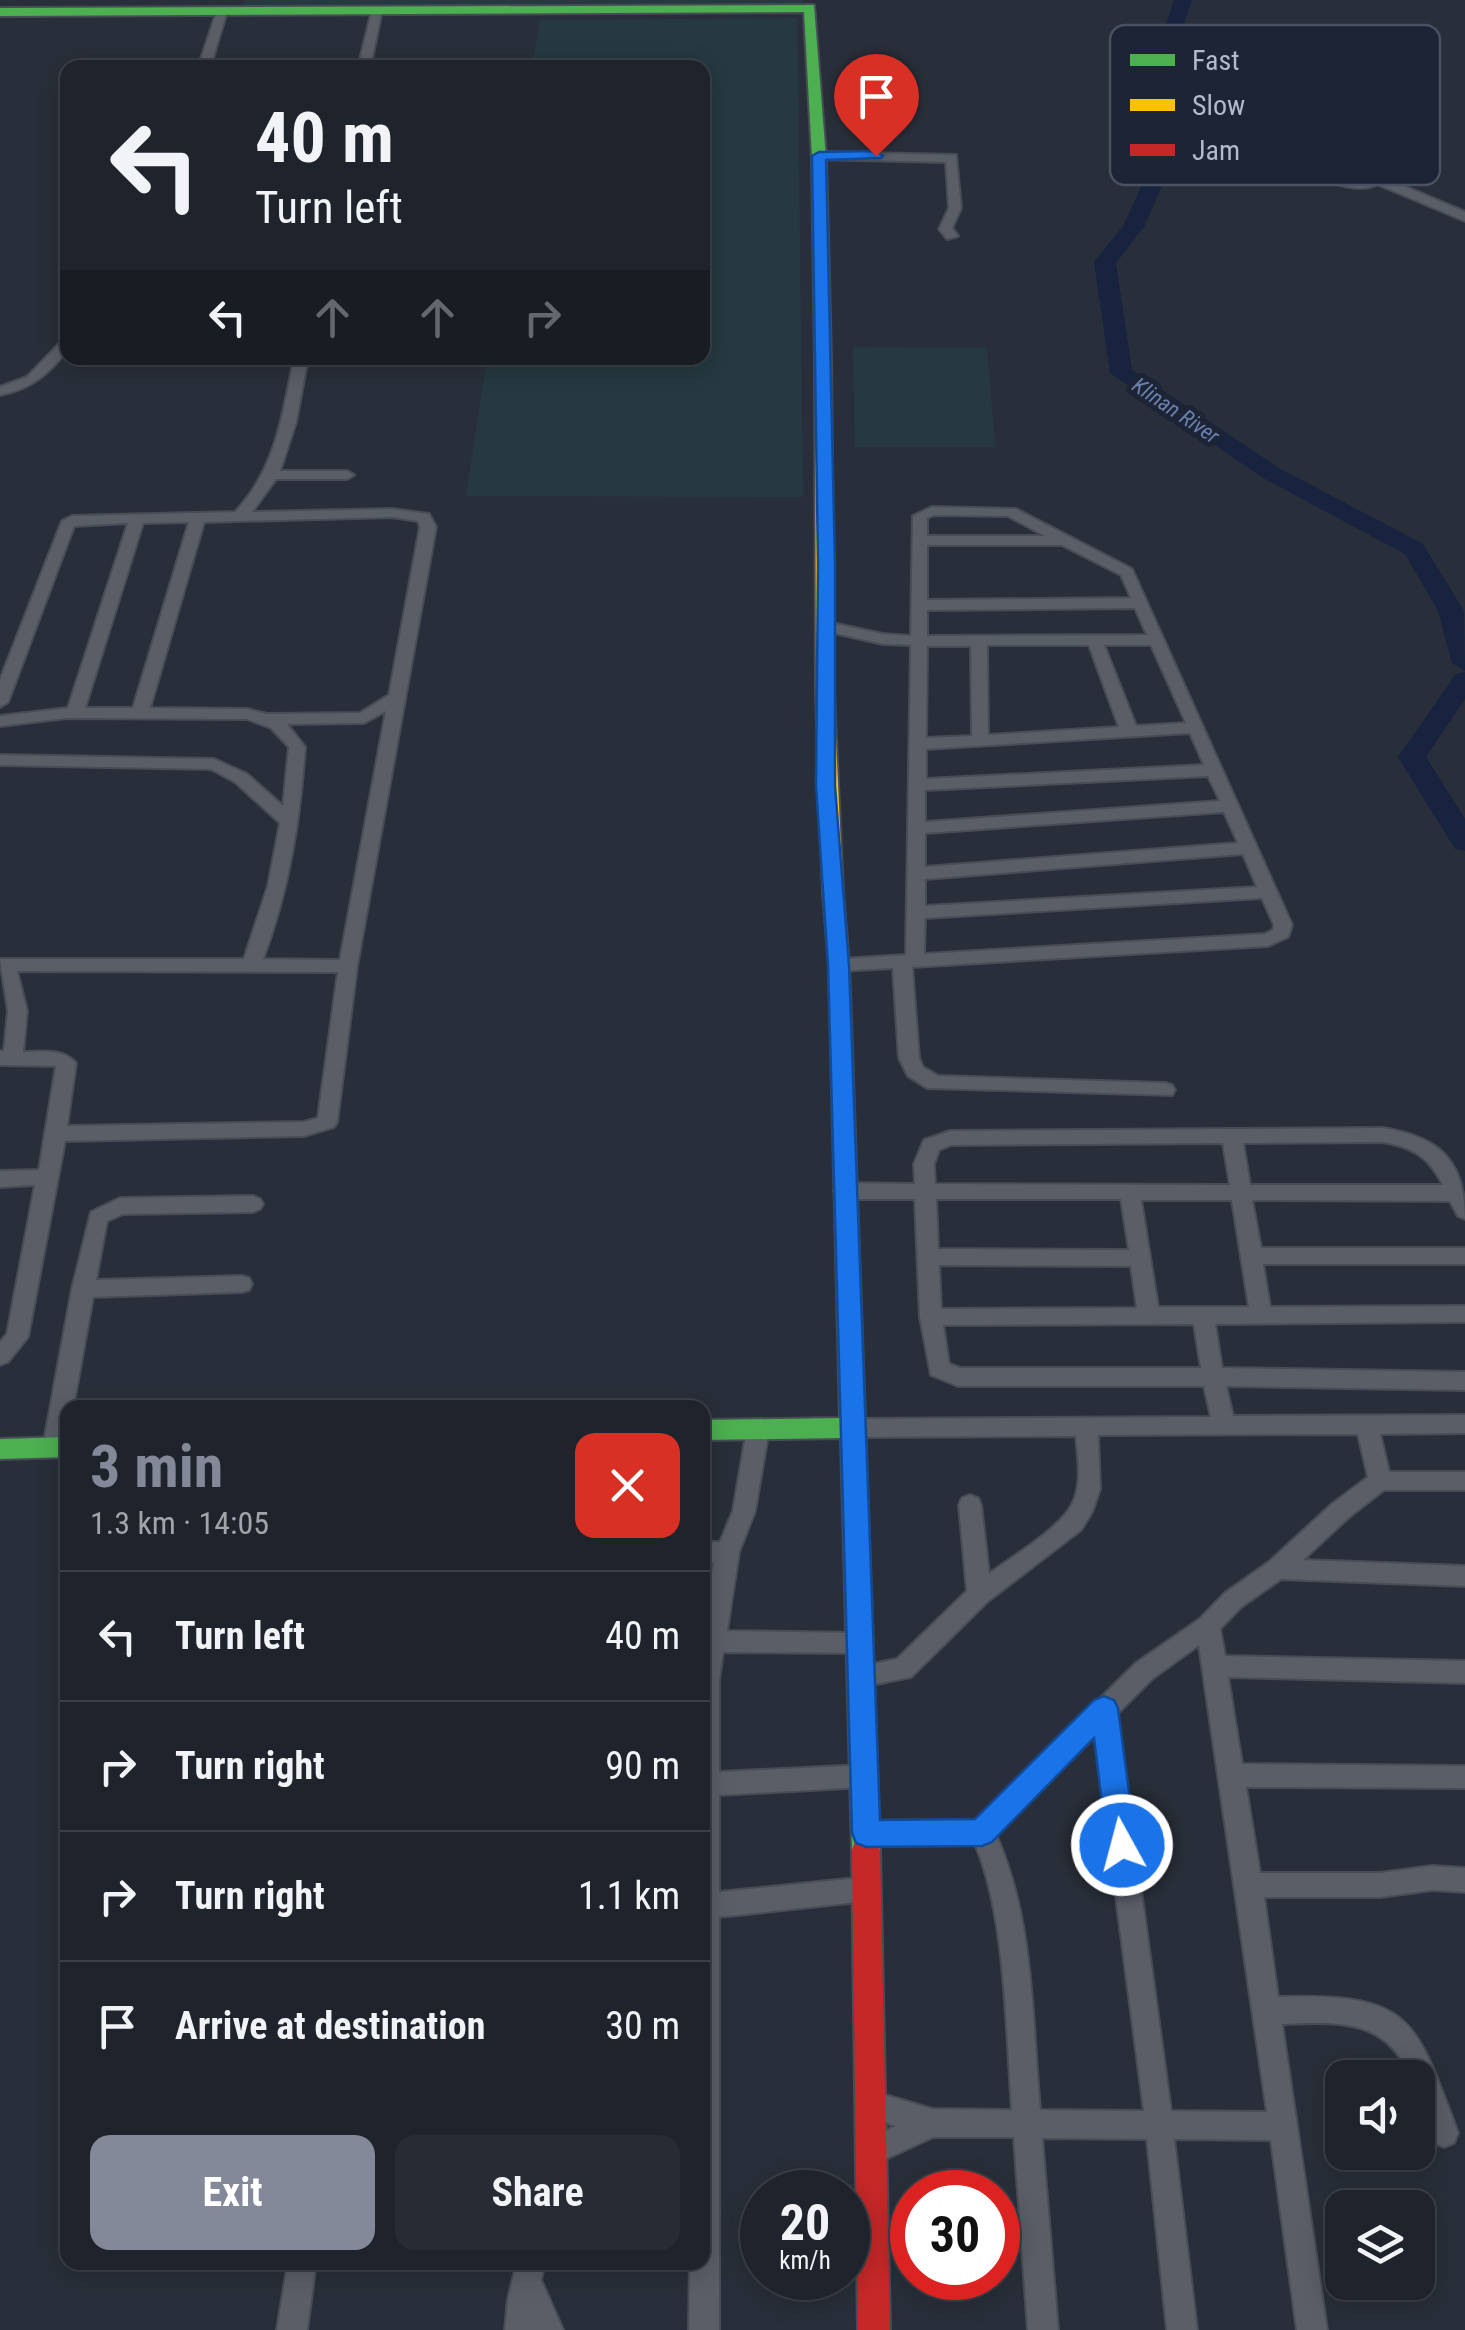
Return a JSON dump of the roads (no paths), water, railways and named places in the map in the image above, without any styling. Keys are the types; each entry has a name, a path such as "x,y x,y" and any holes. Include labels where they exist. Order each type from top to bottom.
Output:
{"street":[{"path":"0,12 94,6 222,11 809,4 819,156 826,786 839,965 866,1833 874,2330"},
{"path":"366,60 377,10"},
{"path":"207,60 222,11"},
{"path":"819,156 950,157 955,212 945,229 952,236"},
{"path":"1390,185 1465,217"},
{"path":"0,391 26,385 42,373 60,349"},
{"path":"240,515 274,475 299,365"},
{"path":"274,475 347,475"},
{"path":"839,965 908,961 1268,940 1282,933 1283,925 1127,572 1072,540 1011,512 932,511 920,516 916,914 908,961 908,1058 915,1071 934,1082 1165,1090"},
{"path":"0,702 67,524 79,518 402,513 424,517 428,527 348,966 326,1122 304,1128 75,1132 56,1137"},
{"path":"140,713 198,516"},
{"path":"75,713 137,517"},
{"path":"919,541 1072,540"},
{"path":"919,605 1141,604"},
{"path":"826,627 883,639 917,641 1157,640"},
{"path":"1095,640 1129,731"},
{"path":"979,641 980,742"},
{"path":"0,721 75,713 364,718 394,699"},
{"path":"251,966 267,924 290,822 297,747 280,726 268,719"},
{"path":"915,744 1196,728"},
{"path":"0,760 214,764 241,778 290,822"},
{"path":"915,786 1213,770"},
{"path":"915,828 1228,806"},
{"path":"916,874 1246,848"},
{"path":"916,914 1268,892"},
{"path":"2,965 348,966"},
{"path":"2,965 17,990 16,1042 6,1058"},
{"path":"0,1356 17,1337 56,1137 66,1064 58,1059 6,1058"},
{"path":"1460,1202 1434,1153 1415,1138 1383,1135 950,1138 938,1140 926,1153 931,1317 939,1369 958,1377 1465,1382"},
{"path":"1232,1137 1261,1314"},
{"path":"0,1179 47,1178"},
{"path":"844,1191 1239,1191 1460,1202"},
{"path":"1130,1191 1150,1315"},
{"path":"67,1400 82,1289 98,1217 120,1206 253,1204"},
{"path":"1250,1256 1465,1256"},
{"path":"928,1257 1141,1258"},
{"path":"82,1289 242,1284"},
{"path":"1203,1314 1224,1425"},
{"path":"931,1317 1465,1314"},
{"path":"1366,1423 1380,1481"},
{"path":"710,1430 1465,1424"},
{"path":"861,1676 903,1669 978,1595 1084,1510 1090,1492 1086,1426"},
{"path":"710,1636 714,1552 744,1511 758,1429"},
{"path":"0,1449 60,1447"},
{"path":"866,1833 982,1832 1144,1671 1208,1626 1233,1600 1277,1569 1340,1511 1380,1481 1465,1481"},
{"path":"970,1505 978,1595"},
{"path":"1277,1569 1465,1576"},
{"path":"1208,1626 1250,1886 1312,2330"},
{"path":"710,1657 860,1644"},
{"path":"1217,1666 1465,1672"},
{"path":"1104,1708 1182,2330"},
{"path":"1232,1775 1465,1777"},
{"path":"710,1784 864,1776"},
{"path":"982,1832 1003,1889 1028,2124 1043,2330"},
{"path":"1250,1886 1465,1880"},
{"path":"710,1905 867,1889"},
{"path":"1266,2011 1350,2010 1381,2021 1406,2040 1415,2053 1444,2133"},
{"path":"872,2106 932,2123 1282,2126"},
{"path":"872,2151 932,2123"},
{"path":"292,2330 301,2270"},
{"path":"703,2270 704,2330"},
{"path":"520,2330 529,2272"},
{"path":"529,2272 548,2330"}],"waterway":[{"name":"Klinan River","path":"1175,25 1183,0"},
{"name":"Klinan River","path":"1152,185 1134,227 1105,262 1121,373 1271,473 1414,549 1451,611 1465,663"},
{"name":"Klinan River","path":"1465,680 1412,757 1465,842"}]}
